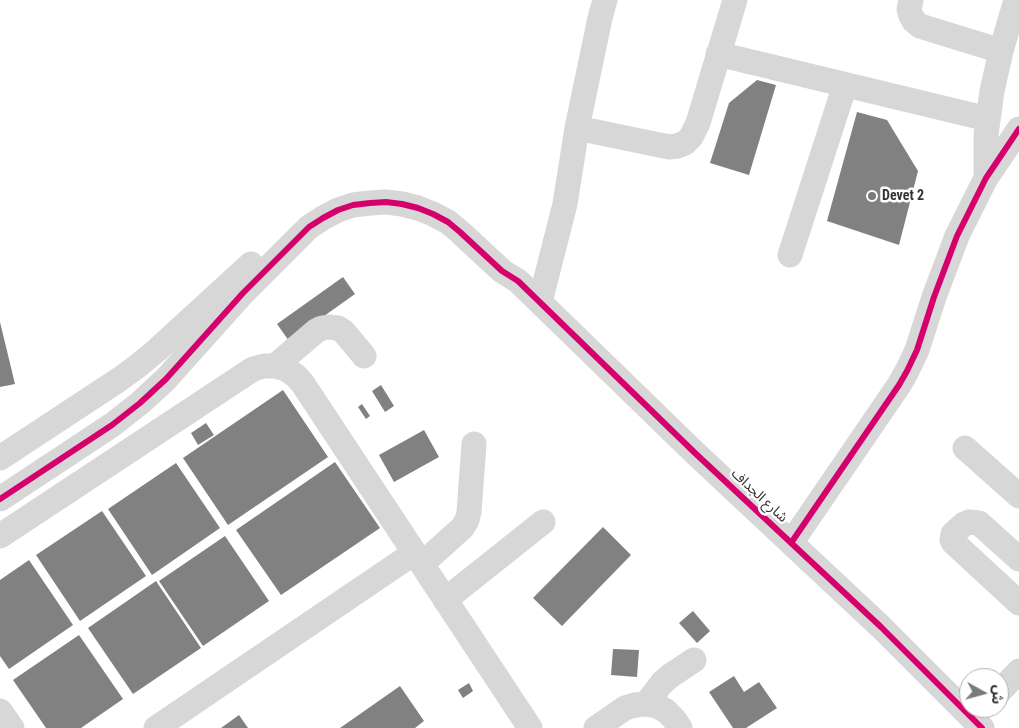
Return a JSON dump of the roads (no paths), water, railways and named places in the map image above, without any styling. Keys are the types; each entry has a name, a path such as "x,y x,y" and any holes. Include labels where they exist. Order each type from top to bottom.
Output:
{"street":[{"path":"540,302 565,204 577,128 605,0"},
{"path":"577,128 669,147 685,142 695,130 735,0"},
{"path":"911,0 909,9 911,16 920,26 1002,51"},
{"path":"986,178 985,156 992,91 1016,0"},
{"path":"718,54 988,119"},
{"path":"790,255 845,85"},
{"path":"791,543 907,371 917,350 936,289 971,206 986,178 1019,129"},
{"path":"0,458 139,365 304,218 334,198 352,192 388,188 406,190 423,195 455,213 508,266 518,281"},
{"path":"0,499 112,425 140,403 166,379 243,293 297,238 309,227 338,210 370,202 402,204 418,208 448,222 498,268 518,281"},
{"name":"شارع الجداف","path":"518,281 695,453 959,700"},
{"path":"275,366 316,331 329,327 338,328 344,332 364,356"},
{"path":"0,536 253,369 264,366 286,369 303,384 530,728"},
{"path":"156,728 418,559 462,528 469,512 474,444"},
{"path":"965,448 1019,496"},
{"path":"445,600 542,522"},
{"path":"1019,559 979,523 969,522 964,524 953,534 953,542 1019,604"},
{"path":"646,704 662,683 694,660"},
{"path":"1009,682 1019,671"},
{"path":"596,728 625,708 635,704 657,706 674,719 680,728"},
{"path":"0,711 12,728"}],"place":[{"name":"Devet 2","path":"872,196"}]}
